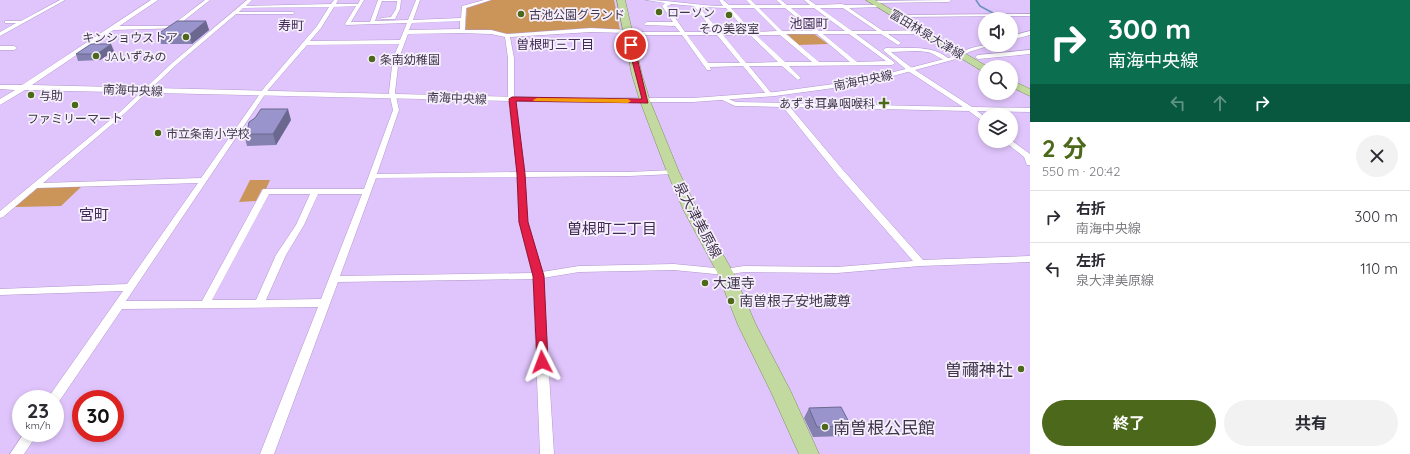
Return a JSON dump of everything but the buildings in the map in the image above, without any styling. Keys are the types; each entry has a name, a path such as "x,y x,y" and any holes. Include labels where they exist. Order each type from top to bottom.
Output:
{"main road":[{"name":"泉大津美原線","path":"621,0 645,101 673,172 691,211 725,272 747,325 781,392 809,454"},
{"name":"富田林泉大津線","path":"874,3 978,65"},
{"path":"1018,86 1030,92"}],"street":[{"path":"0,34 63,0"},
{"path":"0,103 155,0"},
{"path":"172,27 208,0"},
{"path":"0,215 122,113 144,91 250,0"},
{"path":"60,390 264,93 305,44 336,0"},
{"path":"361,2 348,24 373,21 393,18 398,9 398,0 380,0 373,21"},
{"path":"267,454 367,192 396,110 392,96 396,58 418,0"},
{"path":"462,31 464,7 489,0"},
{"path":"648,0 696,6 727,7 844,6 874,3 949,1 946,0"},
{"path":"692,0 717,33 769,94"},
{"path":"721,0 751,33 798,78"},
{"path":"748,0 781,32 818,64"},
{"path":"778,0 815,32 855,63"},
{"path":"669,3 664,6 708,67 782,64 892,63 806,0"},
{"path":"835,0 898,43"},
{"path":"242,7 332,5 361,2"},
{"path":"234,13 293,13"},
{"path":"22,15 37,15"},
{"path":"896,16 1030,15"},
{"path":"373,21 409,22 463,19"},
{"path":"7,22 23,22"},
{"path":"647,24 677,24"},
{"path":"211,26 219,26"},
{"path":"114,28 188,27"},
{"path":"406,32 491,32 508,36 591,30 684,33 922,32"},
{"path":"1018,36 1030,33"},
{"path":"508,36 511,58 512,99 521,174 523,222 538,276 547,454"},
{"path":"305,44 403,42"},
{"path":"0,48 14,48"},
{"path":"961,55 967,51 978,48"},
{"path":"886,50 911,70 972,109 978,115"},
{"path":"874,51 924,51 942,54 946,59"},
{"path":"978,57 1030,52"},
{"name":"南海中央線","path":"0,87 645,101 721,98 769,94 863,82 961,55"},
{"path":"721,98 735,104 1030,110"},
{"path":"784,104 840,172 920,263"},
{"path":"1017,148 1027,156 1030,163"},
{"path":"372,176 629,174 673,172"},
{"path":"33,186 203,180"},
{"path":"205,304 227,258 244,232 266,191 367,192"},
{"path":"259,304 281,255 300,225 315,192"},
{"path":"334,279 538,276 579,269 674,267 725,272 744,269 837,270 920,263 1030,259"},
{"path":"0,292 130,288"},
{"path":"118,306 325,303"},
{"path":"17,454 25,442"}],"shaded area":[{"path":"492,0 614,0 620,30 511,35 465,31 467,8"},
{"path":"786,33 814,34 828,44 799,45"},
{"path":"250,180 270,180 266,189 262,189 256,201 239,202"},
{"path":"82,186 61,206 15,207 39,187"}],"waterway":[{"path":"976,0 980,6 991,12"}],"slow traffic":[{"path":"537,100 628,101"}],"place":[{"name":"ローソン","path":"659,12"},
{"name":"古池公園グランド","path":"521,14"},
{"name":"その美容室","path":"729,15"},
{"name":"キンショウストア","path":"186,37"},
{"name":"JAいずみの","path":"96,56"},
{"name":"条南幼稚園","path":"372,59"},
{"name":"与助","path":"31,95"},
{"name":"あずま耳鼻咽喉科","path":"884,103"},
{"name":"ファミリーマート","path":"75,105"},
{"name":"市立条南小学校","path":"158,133"},
{"name":"大運寺","path":"705,283"},
{"name":"南曽根子安地蔵尊","path":"731,301"},
{"name":"曽禰神社","path":"1021,369"},
{"name":"南曽根公民館","path":"825,427"}],"district":[{"name":"池園町","path":"809,23"},
{"name":"寿町","path":"291,25"},
{"name":"曽根町三丁目","path":"555,44"},
{"name":"宮町","path":"94,214"},
{"name":"曽根町二丁目","path":"612,228"}],"route":[{"path":"542,362 538,276 523,222 521,174 514,104 512,99 645,101 637,76 631,45"}]}
